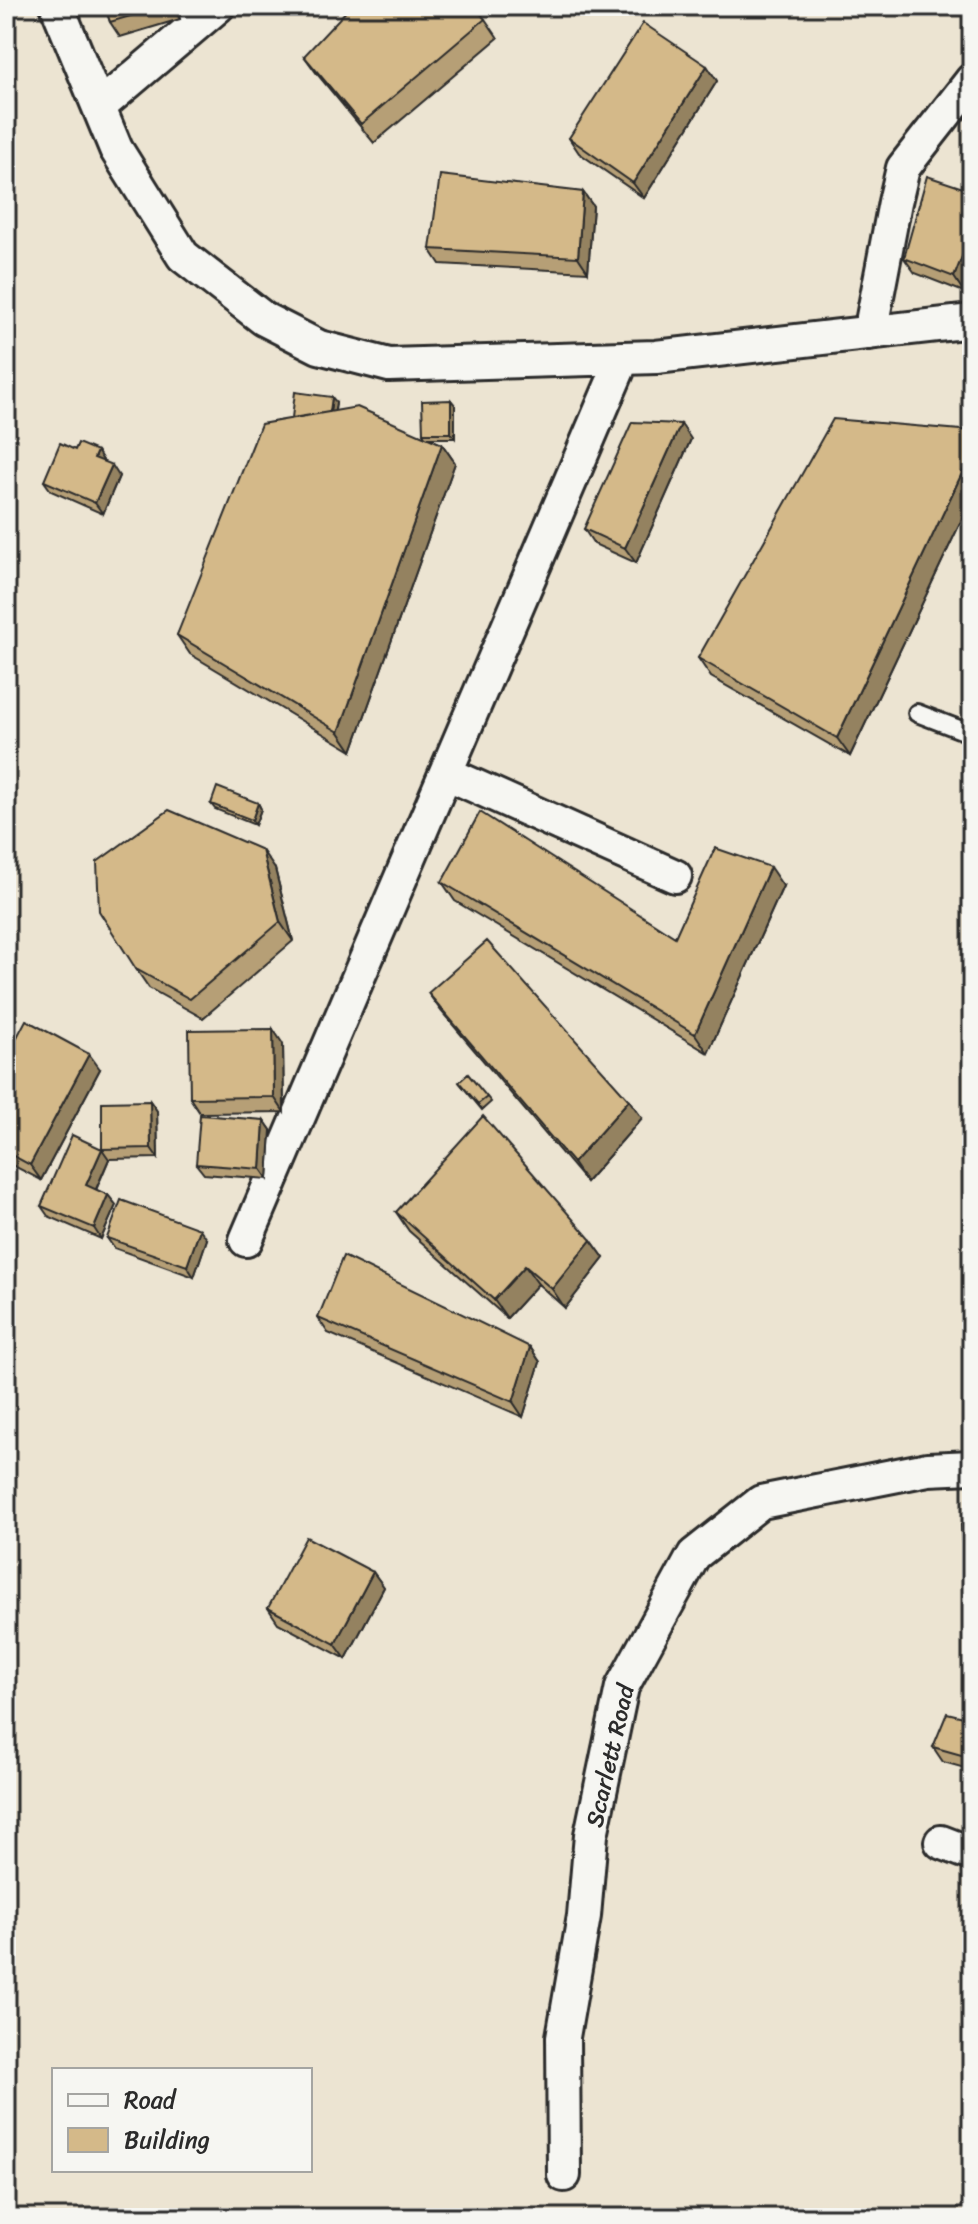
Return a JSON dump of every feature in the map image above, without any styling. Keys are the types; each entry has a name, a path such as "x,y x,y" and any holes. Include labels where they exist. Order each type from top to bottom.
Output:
{"street":[{"path":"57,6 116,149 183,256 264,319 319,347 389,365 656,357 972,321"},
{"path":"99,107 218,6"},
{"path":"870,333 903,168 972,80"},
{"path":"246,1240 623,358"},
{"path":"446,773 675,876"},
{"name":"Scarlett Road","path":"564,2175 563,2037 584,1916 591,1835 622,1687 694,1555 761,1502 928,1469 972,1467"},
{"path":"941,1842 972,1854"}],"lane":[{"path":"917,713 972,734"}],"building":[{"path":"105,6 164,6 110,22"},
{"path":"351,6 474,6 485,19 361,124 304,56"},
{"path":"643,23 707,66 633,183 569,138"},
{"path":"440,175 583,192 578,257 430,249"},
{"path":"927,176 972,191 972,231 954,277 904,258"},
{"path":"295,392 332,397 330,412 292,418"},
{"path":"451,400 451,433 423,433 422,401"},
{"path":"357,407 442,444 339,732 177,635 261,424"},
{"path":"833,419 972,431 972,452 837,738 698,658"},
{"path":"632,422 681,424 625,548 584,529"},
{"path":"60,443 75,450 78,443 97,451 94,458 112,465 95,503 44,481"},
{"path":"217,787 258,803 252,820 211,804"},
{"path":"169,810 262,850 280,922 190,999 136,969 99,911 97,862"},
{"path":"480,812 675,937 715,848 770,867 695,1034 442,882"},
{"path":"487,941 629,1100 573,1163 428,993"},
{"path":"26,1020 89,1054 30,1165 6,1152 6,1058"},
{"path":"273,1029 274,1097 190,1098 189,1030"},
{"path":"468,1074 487,1097 478,1104 459,1082"},
{"path":"150,1101 151,1148 102,1149 102,1102"},
{"path":"200,1115 264,1120 261,1169 196,1164"},
{"path":"483,1116 591,1240 552,1289 525,1266 494,1300 396,1212"},
{"path":"72,1135 102,1149 86,1185 108,1195 94,1228 41,1206"},
{"path":"121,1200 200,1229 187,1266 107,1238"},
{"path":"343,1256 530,1347 513,1402 318,1318"},
{"path":"961,1524 972,1524 972,1605 965,1605"},
{"path":"306,1537 373,1572 335,1644 268,1608"},
{"path":"947,1713 972,1719 972,1758 933,1747"}]}
